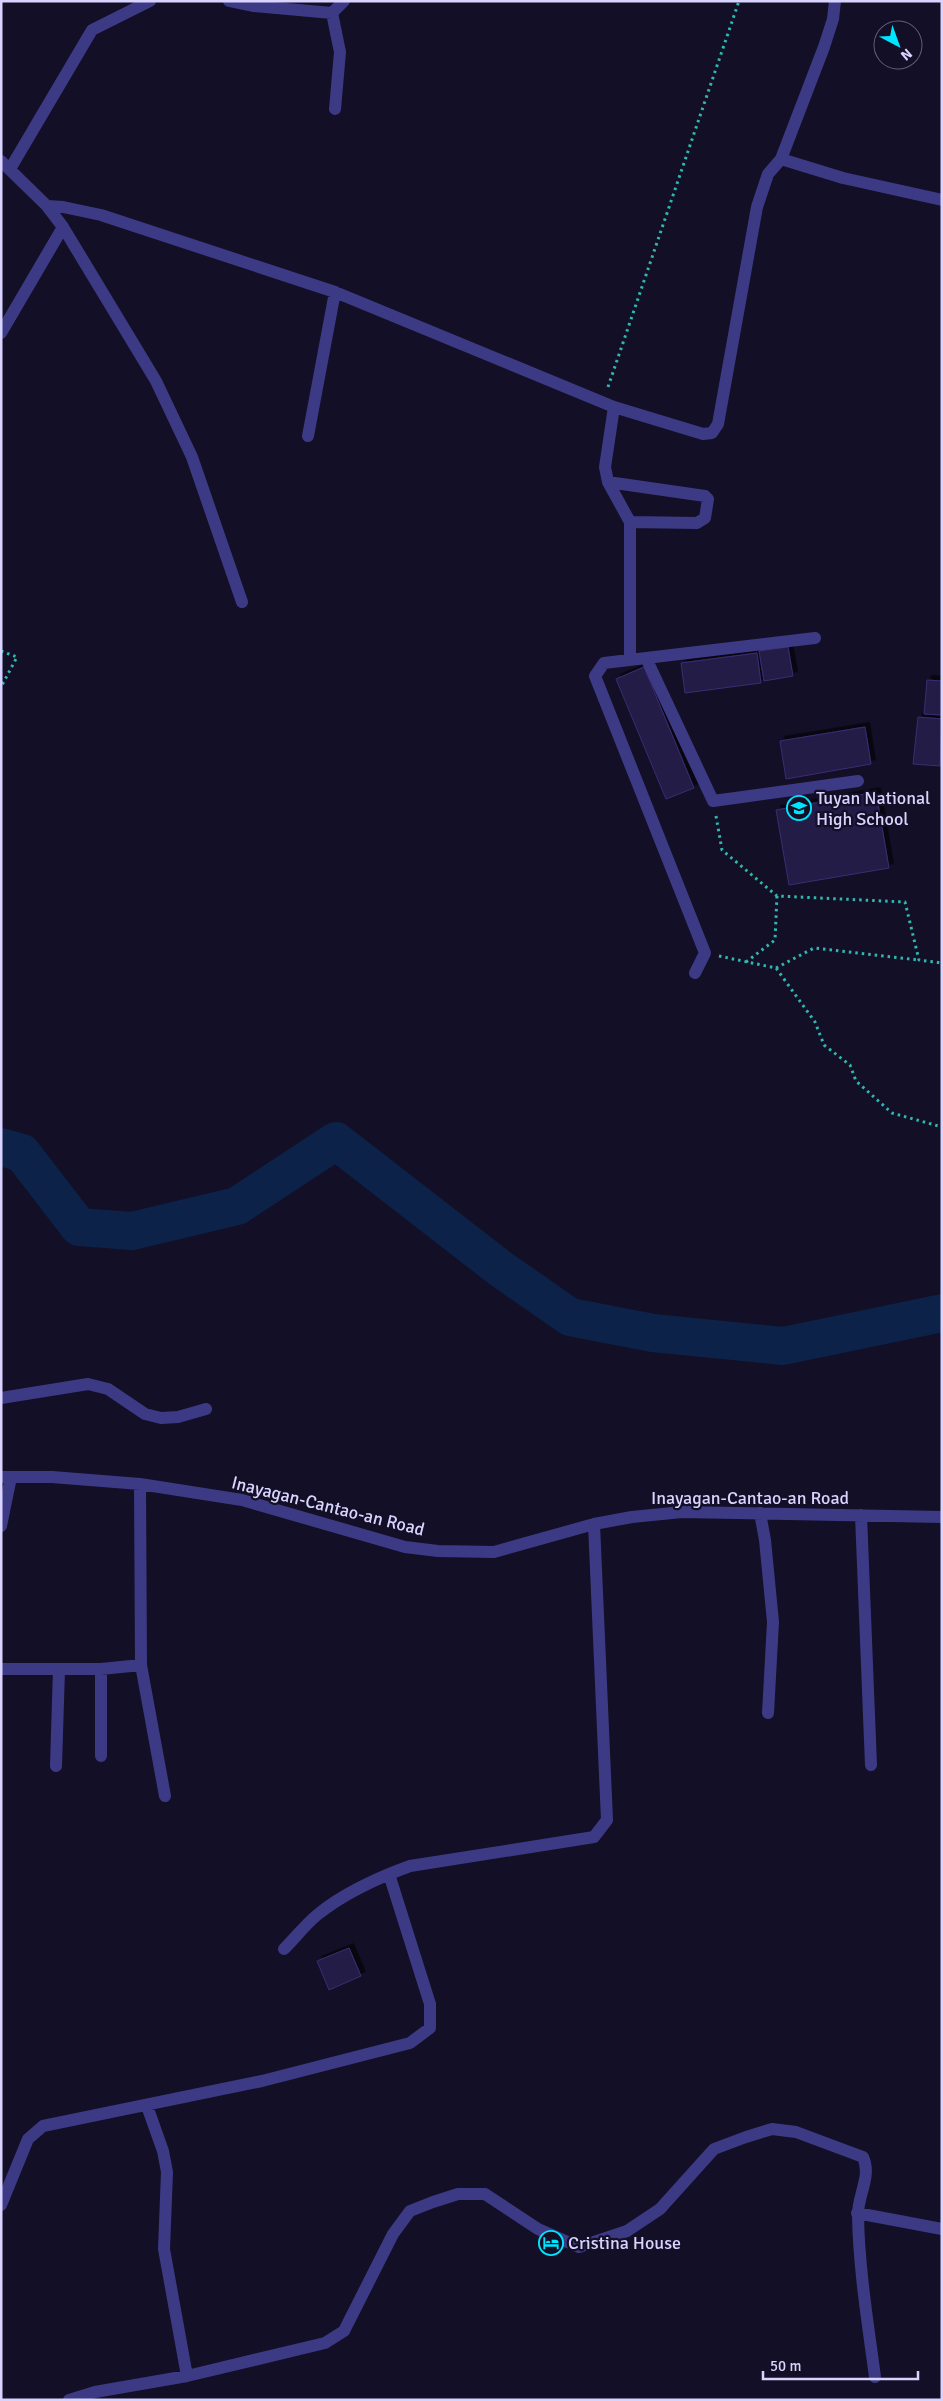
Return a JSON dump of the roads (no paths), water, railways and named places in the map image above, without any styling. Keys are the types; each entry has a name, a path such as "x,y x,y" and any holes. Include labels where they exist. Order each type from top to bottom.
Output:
{"street":[{"path":"150,1 92,30 6,165 47,206 64,227 156,381 192,457 242,602"},
{"path":"229,1 253,6 332,13"},
{"path":"332,13 344,1"},
{"path":"47,206 63,207 101,215 335,292 609,404 703,434 712,432 718,424 757,207 768,174 781,159 824,47 833,19 835,1"},
{"path":"332,13 340,52 334,108"},
{"path":"781,159 843,178 942,200"},
{"path":"1,333 64,227"},
{"path":"308,436 335,292"},
{"path":"609,404 605,467 608,482 630,522 630,658"},
{"path":"608,482 705,496 708,499 705,518 697,523 630,522"},
{"path":"695,973 705,953 595,676 604,663 630,658 646,658 815,638"},
{"path":"646,658 713,801 858,781"},
{"path":"1,1398 88,1384 108,1390 145,1414 161,1418 178,1417 206,1409"},
{"path":"1,1526 6,1477"},
{"name":"Inayagan-Cantao-an Road","path":"6,1477 140,1484 242,1500 405,1547 438,1550 494,1552 594,1524 632,1516 682,1512 942,1517"},
{"path":"140,1484 141,1665 164,1796"},
{"path":"760,1513 766,1540 773,1622 768,1713"},
{"path":"861,1515 871,1765"},
{"path":"284,1949 316,1916 350,1893 389,1874 419,1864 594,1836 607,1820 598,1574 594,1524"},
{"path":"1,1669 101,1669 141,1665"},
{"path":"56,1766 60,1669"},
{"path":"101,1669 101,1756"},
{"path":"1,2205 28,2139 42,2126 147,2106 262,2080 410,2043 430,2028 430,2004 389,1874"},
{"path":"147,2106 163,2151 167,2172 164,2249 187,2376"},
{"path":"69,2400 95,2392 187,2376 325,2343 344,2331 393,2234 410,2210 458,2194 485,2194 538,2229 579,2247 627,2231 660,2209 714,2148 772,2129 796,2132 863,2157 868,2167 857,2213 859,2251 875,2377"},
{"path":"857,2213 942,2229"}],"waterway":[{"path":"1,1147 22,1153 79,1227 132,1231 237,1206 336,1141 501,1269 570,1317 653,1333 783,1346 942,1313"}],"place":[{"name":"Tuyan National High School","path":"799,808"},
{"name":"Cristina House","path":"551,2243"}]}
